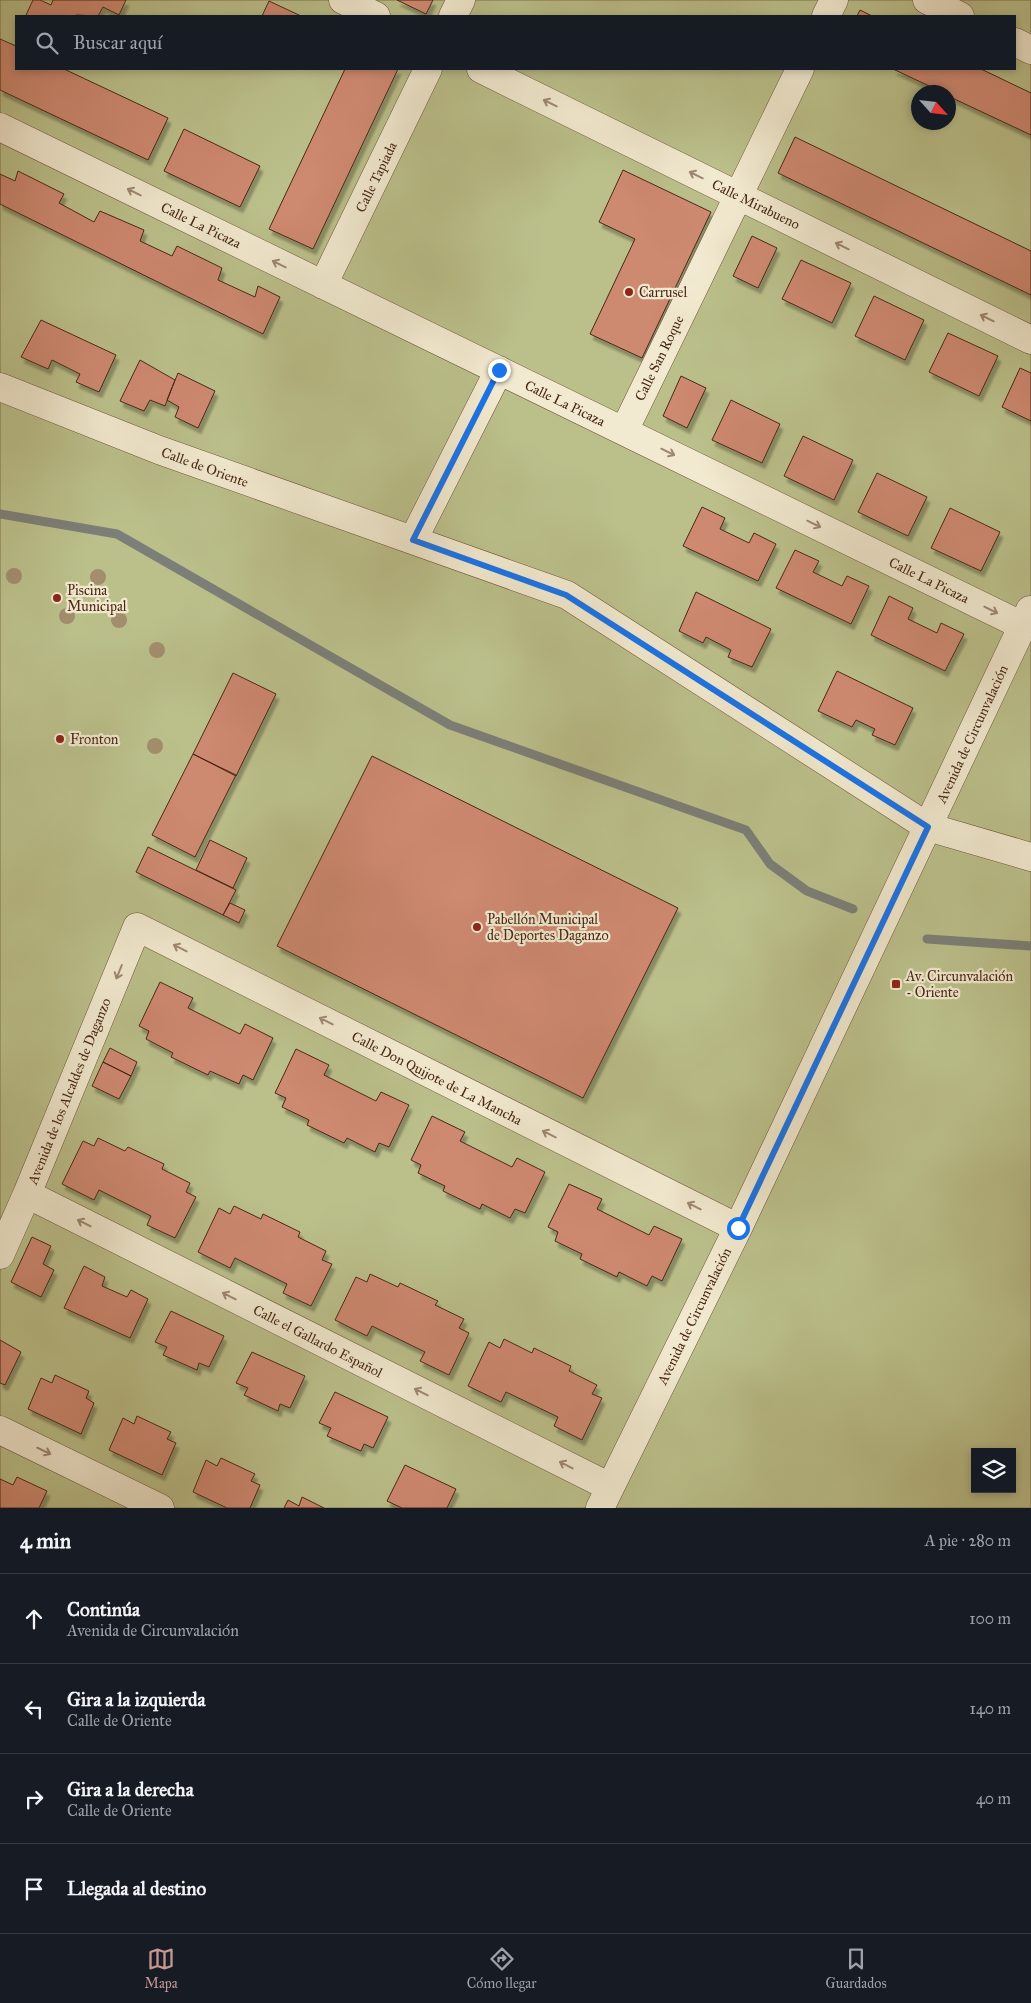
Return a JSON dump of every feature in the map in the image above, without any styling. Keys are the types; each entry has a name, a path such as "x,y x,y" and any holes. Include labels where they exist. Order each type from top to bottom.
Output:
{"street":[{"path":"344,0 374,15"},
{"path":"454,15 461,0"},
{"path":"826,15 834,0"},
{"path":"926,0 958,15"},
{"path":"1016,42 1031,50"},
{"name":"Calle Tapiada","path":"323,285 428,70"},
{"name":"Calle Mirabueno","path":"483,70 1031,340"},
{"name":"Calle San Roque","path":"624,431 800,70"},
{"name":"Calle La Picaza","path":"0,127 624,431 1027,617"},
{"path":"413,540 499,370"},
{"name":"Calle de Oriente","path":"0,387 159,450 566,595 928,827 1031,857"},
{"name":"Avenida de Circunvalación","path":"605,1497 738,1228 1027,617"},
{"name":"Calle Don Quijote de La Mancha","path":"137,927 738,1228"},
{"name":"Avenida de los Alcaldes de Daganzo","path":"0,1255 137,927"},
{"name":"Calle el Gallardo Español","path":"27,1194 605,1497"},
{"path":"0,1430 160,1508"}],"green space":[{"path":"0,0 1031,0 1031,1508 0,1508"}],"building":[{"path":"33,0 40,0 51,5 53,0 126,0 119,15 103,7 99,15 26,15"},
{"path":"397,0 433,0 426,14"},
{"path":"269,1 299,15 262,15"},
{"path":"860,10 870,15 858,15"},
{"path":"0,39 15,46 15,70 66,70 168,118 148,160 0,90"},
{"path":"345,70 398,70 313,249 269,229"},
{"path":"895,70 983,70 1031,93 1031,135 956,100 956,85 927,85"},
{"path":"184,129 260,166 240,207 164,171"},
{"path":"795,137 1031,251 1031,295 778,173"},
{"path":"623,170 711,212 642,358 590,334 635,239 599,222"},
{"path":"18,171 64,194 59,203 94,222 100,211 144,230 140,241 172,256 177,246 222,268 218,280 255,297 258,286 280,297 263,334 0,204 0,174 15,181"},
{"path":"752,236 777,248 758,288 733,276"},
{"path":"801,260 851,283 832,323 782,299"},
{"path":"874,296 924,320 905,360 855,336"},
{"path":"41,320 116,355 99,392 76,382 80,374 52,360 48,369 21,357"},
{"path":"948,333 998,356 979,396 929,372"},
{"path":"140,360 175,380 165,406 150,400 144,411 120,401"},
{"path":"1020,368 1031,373 1031,421 1002,407"},
{"path":"178,373 215,391 198,428 175,417 179,407 167,400"},
{"path":"681,376 706,388 687,428 663,416"},
{"path":"731,400 780,424 762,463 712,440"},
{"path":"803,436 853,460 834,500 784,476"},
{"path":"877,473 927,497 908,536 858,512"},
{"path":"702,507 725,518 720,529 749,543 754,533 776,544 758,581 683,546"},
{"path":"950,508 1000,532 981,571 931,548"},
{"path":"795,550 819,561 813,572 842,586 847,576 869,586 851,624 776,588"},
{"path":"696,592 771,629 752,667 728,657 731,650 706,637 703,643 679,631"},
{"path":"889,596 913,608 908,619 937,633 941,623 964,634 945,671 871,635"},
{"path":"837,671 913,708 895,745 872,735 875,729 856,720 852,727 818,711"},
{"path":"233,673 276,694 236,776 193,754"},
{"path":"193,754 236,775 195,857 152,835"},
{"name":"Pabellón Municipal de Deportes Daganzo","path":"372,756 678,908 583,1098 277,946"},
{"path":"210,840 247,858 233,888 196,870"},
{"path":"148,847 236,890 223,915 136,872"},
{"path":"230,903 245,910 239,923 223,915"},
{"path":"160,982 193,998 188,1008 240,1034 245,1024 273,1038 253,1080 243,1075 239,1084 210,1071 208,1075 171,1057 173,1053 146,1039 149,1031 139,1026"},
{"path":"110,1048 137,1062 131,1076 103,1062"},
{"path":"296,1049 329,1065 324,1075 376,1101 381,1092 409,1105 389,1147 379,1143 375,1152 347,1138 344,1143 307,1125 309,1120 282,1107 286,1098 275,1093"},
{"path":"103,1062 131,1076 119,1099 92,1086"},
{"path":"432,1116 465,1132 460,1141 512,1167 517,1158 545,1172 525,1213 515,1209 510,1218 482,1204 480,1209 443,1191 445,1186 418,1173 421,1165 411,1160"},
{"path":"98,1138 125,1151 128,1147 164,1164 162,1169 190,1183 186,1192 196,1197 175,1238 147,1225 151,1216 99,1190 94,1200 62,1184 83,1141 94,1146"},
{"path":"569,1184 602,1199 597,1209 649,1235 654,1226 682,1239 662,1281 652,1276 647,1286 619,1272 617,1277 580,1259 582,1254 555,1241 558,1232 548,1227"},
{"path":"234,1206 261,1219 263,1214 300,1232 298,1237 326,1251 322,1260 332,1264 311,1306 283,1293 287,1284 235,1258 230,1268 198,1252 219,1208 230,1214"},
{"path":"32,1237 51,1246 43,1264 54,1270 41,1297 11,1282"},
{"path":"84,1266 105,1277 102,1286 127,1297 131,1290 148,1299 130,1338 64,1308"},
{"path":"370,1274 398,1287 400,1283 438,1301 435,1305 464,1319 459,1328 469,1333 449,1375 420,1361 425,1352 372,1326 367,1336 335,1320 356,1277 367,1282"},
{"path":"171,1311 224,1336 209,1367 199,1363 197,1370 163,1355 167,1347 155,1342"},
{"path":"504,1339 532,1353 534,1348 571,1366 569,1371 597,1385 592,1394 602,1398 582,1440 554,1426 558,1417 506,1392 501,1402 468,1386 489,1342 500,1348"},
{"path":"0,1340 21,1352 5,1385 0,1383"},
{"path":"252,1352 305,1376 290,1408 280,1404 278,1411 244,1395 248,1388 236,1383"},
{"path":"55,1375 89,1391 86,1398 94,1403 81,1434 28,1409 41,1378 52,1383"},
{"path":"335,1392 388,1417 373,1448 364,1444 361,1451 327,1436 331,1428 319,1423"},
{"path":"137,1416 171,1432 167,1439 176,1443 162,1475 109,1450 123,1418 134,1424"},
{"path":"221,1458 255,1474 251,1481 260,1485 250,1508 227,1508 193,1492 206,1460 217,1466"},
{"path":"405,1465 456,1489 447,1508 402,1508 387,1501"},
{"path":"17,1477 47,1491 39,1508 0,1508 0,1479 13,1485"},
{"path":"302,1497 324,1508 284,1508 288,1500 299,1506"}],"waterway":[{"path":"0,514 117,534 450,725 746,830 770,864 807,891 853,909"},
{"path":"927,939 1031,946"}],"place":[{"name":"Carrusel","path":"629,292"},
{"name":"Piscina Municipal","path":"57,598"},
{"name":"Fronton","path":"60,739"},
{"name":"Pabellón Municipal de Deportes Daganzo","path":"477,927"},
{"name":"Av. Circunvalación - Oriente","path":"896,984"}],"route":[{"path":"499,370 413,540 566,595 928,827 738,1228"}]}
